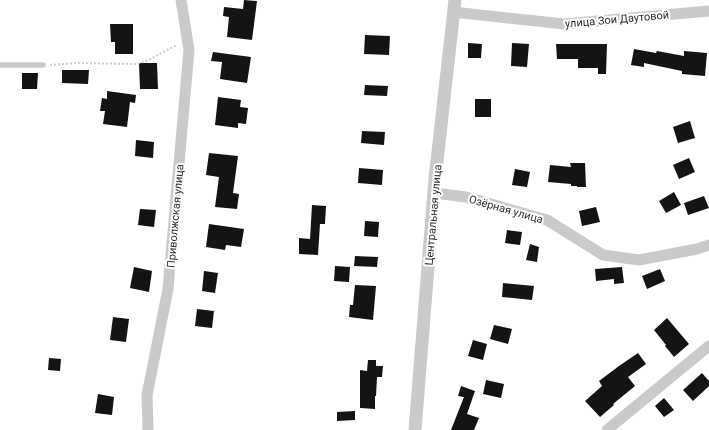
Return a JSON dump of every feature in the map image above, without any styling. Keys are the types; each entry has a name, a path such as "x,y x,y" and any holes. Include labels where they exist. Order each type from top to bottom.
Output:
{"street":[{"name":"Приволжская улица","path":"148,430 147,395 168,290 189,50 181,0"},
{"name":"улица Зои Даутовой","path":"454,6 564,24 709,11"},
{"name":"Центральная улица","path":"415,430 434,193 454,6"},
{"name":"Озёрная улица","path":"434,193 466,197 547,220 603,255 639,260 697,249 709,245"},
{"path":"607,430 709,346"}],"lane":[{"path":"0,65 43,65"}],"path":[{"path":"43,65 137,64 149,60 188,40"}],"building":[{"path":"244,0 257,1 252,40 227,37 229,17 223,16 224,7 243,9"},
{"path":"110,24 133,24 133,54 115,54 115,42 111,42"},
{"path":"365,35 390,36 389,55 364,54"},
{"path":"468,43 482,44 481,58 468,58"},
{"path":"512,43 529,44 527,67 511,66"},
{"path":"556,44 607,44 606,74 598,74 598,68 578,68 578,59 557,59"},
{"path":"634,49 656,53 657,51 684,56 684,51 707,53 705,76 682,74 682,71 644,63 644,67 631,65"},
{"path":"213,52 251,57 247,83 220,79 222,62 211,61"},
{"path":"139,63 157,63 158,89 140,89"},
{"path":"62,70 89,70 88,84 62,83"},
{"path":"22,73 38,73 37,89 22,89"},
{"path":"365,85 388,86 387,96 364,95"},
{"path":"107,91 136,95 135,103 130,102 127,127 103,124 105,111 100,111 102,98 107,99"},
{"path":"218,97 241,100 240,107 248,108 246,124 238,123 238,128 215,125"},
{"path":"475,99 491,99 491,117 475,117"},
{"path":"690,121 695,138 678,143 673,127"},
{"path":"362,131 385,132 384,145 361,143"},
{"path":"136,140 154,142 153,158 135,156"},
{"path":"209,153 238,156 233,193 239,194 237,209 215,207 219,177 206,175"},
{"path":"689,158 695,172 679,179 673,165"},
{"path":"570,163 585,163 586,187 548,182 550,165 571,167"},
{"path":"359,168 383,170 382,185 358,183"},
{"path":"515,169 530,172 527,187 512,185"},
{"path":"674,192 681,205 666,213 659,201"},
{"path":"704,196 709,208 688,215 684,203"},
{"path":"312,205 326,206 325,224 320,224 318,255 299,254 299,238 310,239"},
{"path":"596,207 600,222 582,226 579,211"},
{"path":"140,209 156,210 154,227 138,225"},
{"path":"365,221 379,222 378,237 364,236"},
{"path":"209,224 244,229 241,247 226,245 225,250 206,247"},
{"path":"507,230 522,232 520,245 505,243"},
{"path":"530,244 539,247 537,262 526,260"},
{"path":"355,256 378,257 377,267 354,266"},
{"path":"335,266 350,267 349,282 334,281"},
{"path":"134,267 152,271 149,292 130,288"},
{"path":"622,267 624,283 614,284 614,279 596,281 595,269"},
{"path":"660,269 665,281 647,289 642,276"},
{"path":"204,271 218,273 215,293 202,291"},
{"path":"503,283 534,286 532,300 502,297"},
{"path":"355,285 376,286 373,320 349,317 350,305 353,305"},
{"path":"197,309 214,311 212,328 195,326"},
{"path":"113,317 129,319 126,342 110,340"},
{"path":"667,318 689,344 674,357 654,330"},
{"path":"494,325 512,329 508,344 490,339"},
{"path":"473,340 487,344 483,360 468,356"},
{"path":"638,353 646,364 628,377 635,386 600,417 585,401 602,386 599,381"},
{"path":"49,358 61,359 60,371 48,370"},
{"path":"368,360 376,360 376,366 383,366 382,377 377,377 375,409 360,408 360,370 367,371"},
{"path":"702,373 709,381 709,386 693,401 683,390"},
{"path":"486,380 504,384 501,398 483,394"},
{"path":"461,386 475,391 467,414 479,418 474,430 451,430 464,397 458,396"},
{"path":"98,394 114,397 112,415 95,413"},
{"path":"664,398 674,410 664,417 655,406"},
{"path":"355,411 355,420 337,421 337,412"}]}
